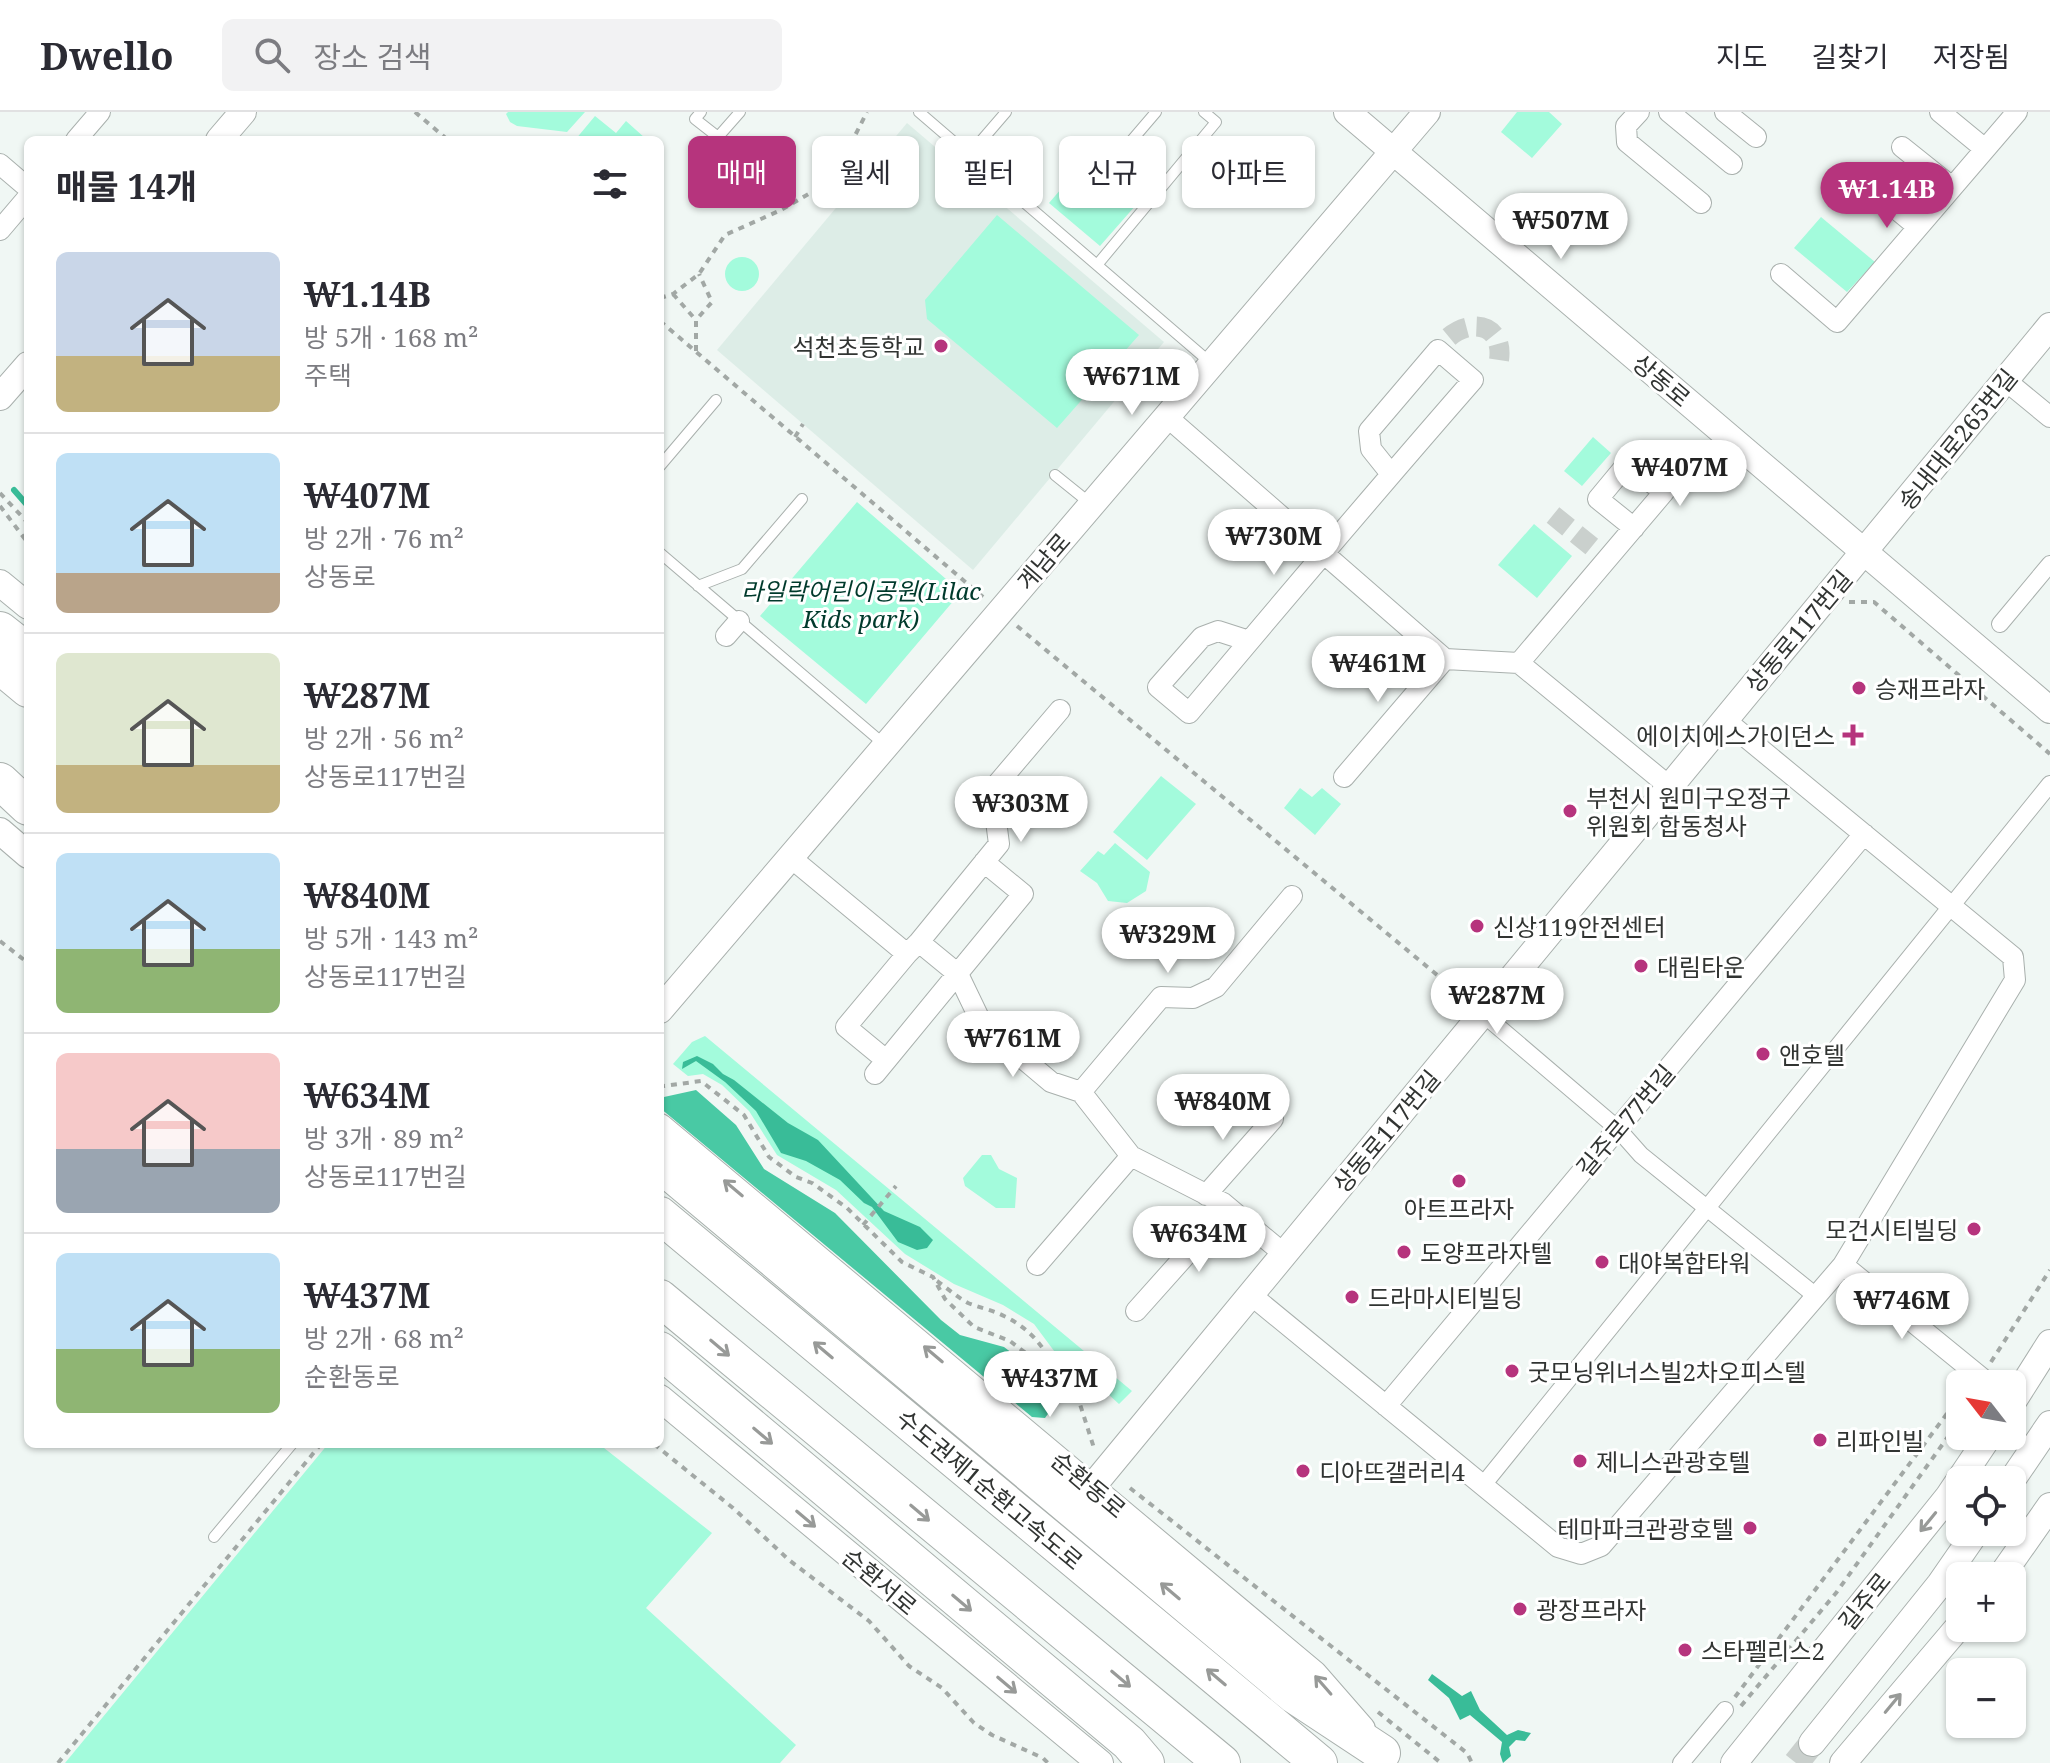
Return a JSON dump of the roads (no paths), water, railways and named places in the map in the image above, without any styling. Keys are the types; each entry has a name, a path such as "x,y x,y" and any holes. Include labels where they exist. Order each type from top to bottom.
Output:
{"highway":[{"path":"0,630 24,649"},
{"path":"0,666 24,686"},
{"path":"0,752 24,772"},
{"path":"0,781 24,803"},
{"path":"664,1167 1294,1695 1388,1758"},
{"name":"수도권제1순환고속도로","path":"664,1218 1319,1763"},
{"path":"664,1301 1222,1763"},
{"path":"664,1353 1125,1756"}],"street":[{"path":"79,136 100,112"},
{"path":"222,136 243,112"},
{"name":"상동로","path":"1347,112 2050,710"},
{"name":"계남로","path":"664,1005 1427,112"},
{"path":"1639,112 1626,126 1627,142 1701,203"},
{"path":"1669,112 1732,164"},
{"path":"1725,112 1756,137"},
{"path":"1940,112 1985,149"},
{"path":"1781,274 1837,322 2017,112"},
{"path":"1902,147 1952,187"},
{"path":"0,164 24,185"},
{"path":"1884,199 1918,227"},
{"path":"0,230 24,202"},
{"name":"송내대로265번길","path":"1863,552 2050,326"},
{"path":"1249,641 1473,380 1444,344 1369,431 1371,449 1391,474"},
{"path":"0,397 24,370"},
{"path":"2005,380 2050,417"},
{"path":"1166,416 1445,659 1519,663 1670,787"},
{"path":"1519,663 1602,555 1634,528"},
{"name":"상동로117번길","path":"1098,1481 1863,552"},
{"path":"2000,624 2050,564"},
{"path":"0,583 24,603"},
{"path":"1344,777 1445,659"},
{"path":"984,862 1023,894 881,1067 846,1027 999,844 992,790 1060,710"},
{"path":"1251,1295 1558,1547 1581,1554 1601,1546 1843,1265 2015,980 2013,957 1725,720"},
{"path":"1483,1485 2050,784"},
{"path":"0,831 24,852"},
{"name":"길주로77번길","path":"1386,1406 1864,834"},
{"path":"790,857 913,948 958,974 982,1024 1051,1082 1081,1092 1131,1156 1228,1208 1284,1254"},
{"path":"1081,1092 1161,997 1193,998 1216,987 1292,896"},
{"path":"1483,1014 1618,1129 1641,1155 1816,1296"},
{"path":"1206,1195 1273,1119"},
{"name":"순환동로","path":"664,1130 1098,1481 1314,1674 1388,1758"},
{"path":"1037,1265 1131,1156"},
{"path":"1136,1311 1228,1208"},
{"path":"1843,1265 1972,1370"},
{"path":"2026,1381 2050,1343"},
{"name":"순환서로","path":"664,1401 1125,1756"},
{"path":"2022,1466 2050,1424"},
{"name":"길주로","path":"1734,1763 1752,1752 1948,1497 1980,1450"},
{"path":"2011,1562 2050,1506"},
{"name":"길주로","path":"1812,1743 1940,1584 1966,1546"},
{"path":"1843,1763 1946,1642"},
{"path":"1681,1763 1729,1714"}],"lane":[{"path":"701,112 695,119 718,137 740,112"},
{"path":"919,112 947,136"},
{"path":"1135,136 1156,112"},
{"path":"1166,183 1216,122 1204,112"},
{"path":"984,136 1003,113"},
{"path":"1031,208 1212,364"},
{"path":"1097,265 1145,208"},
{"path":"664,461 716,400"},
{"path":"1055,475 1091,504"},
{"path":"698,586 742,569 802,499"},
{"path":"664,556 698,586 733,629 885,745"},
{"path":"214,1537 289,1448"}],"waterway":[{"path":"14,490 24,501"}],"tunnel":[{"path":"1449,337 1468,327 1485,328 1497,339 1499,360"},
{"path":"1553,515 1596,550"},
{"path":"1796,1763 1812,1743"}],"place":[{"name":"석천초등학교","path":"941,346"},
{"name":"승재프라자","path":"1859,688"},
{"name":"에이치에스가이던스","path":"1853,735"},
{"name":"부천시 원미구오정구 위원회 합동청사","path":"1570,811"},
{"name":"신상119안전센터","path":"1477,926"},
{"name":"대림타운","path":"1641,966"},
{"name":"앤호텔","path":"1763,1054"},
{"name":"아트프라자","path":"1459,1181"},
{"name":"모건시티빌딩","path":"1974,1229"},
{"name":"도양프라자텔","path":"1404,1252"},
{"name":"대야복합타워","path":"1602,1262"},
{"name":"드라마시티빌딩","path":"1352,1297"},
{"name":"굿모닝위너스빌2차오피스텔","path":"1512,1371"},
{"name":"리파인빌","path":"1820,1440"},
{"name":"제니스관광호텔","path":"1580,1461"},
{"name":"디아뜨갤러리4","path":"1303,1471"},
{"name":"테마파크관광호텔","path":"1750,1528"},
{"name":"광장프라자","path":"1520,1609"},
{"name":"스타펠리스2","path":"1685,1650"}],"park label":[{"name":"라일락어린이공원(Lilac Kids park)","path":"861,604"}]}
